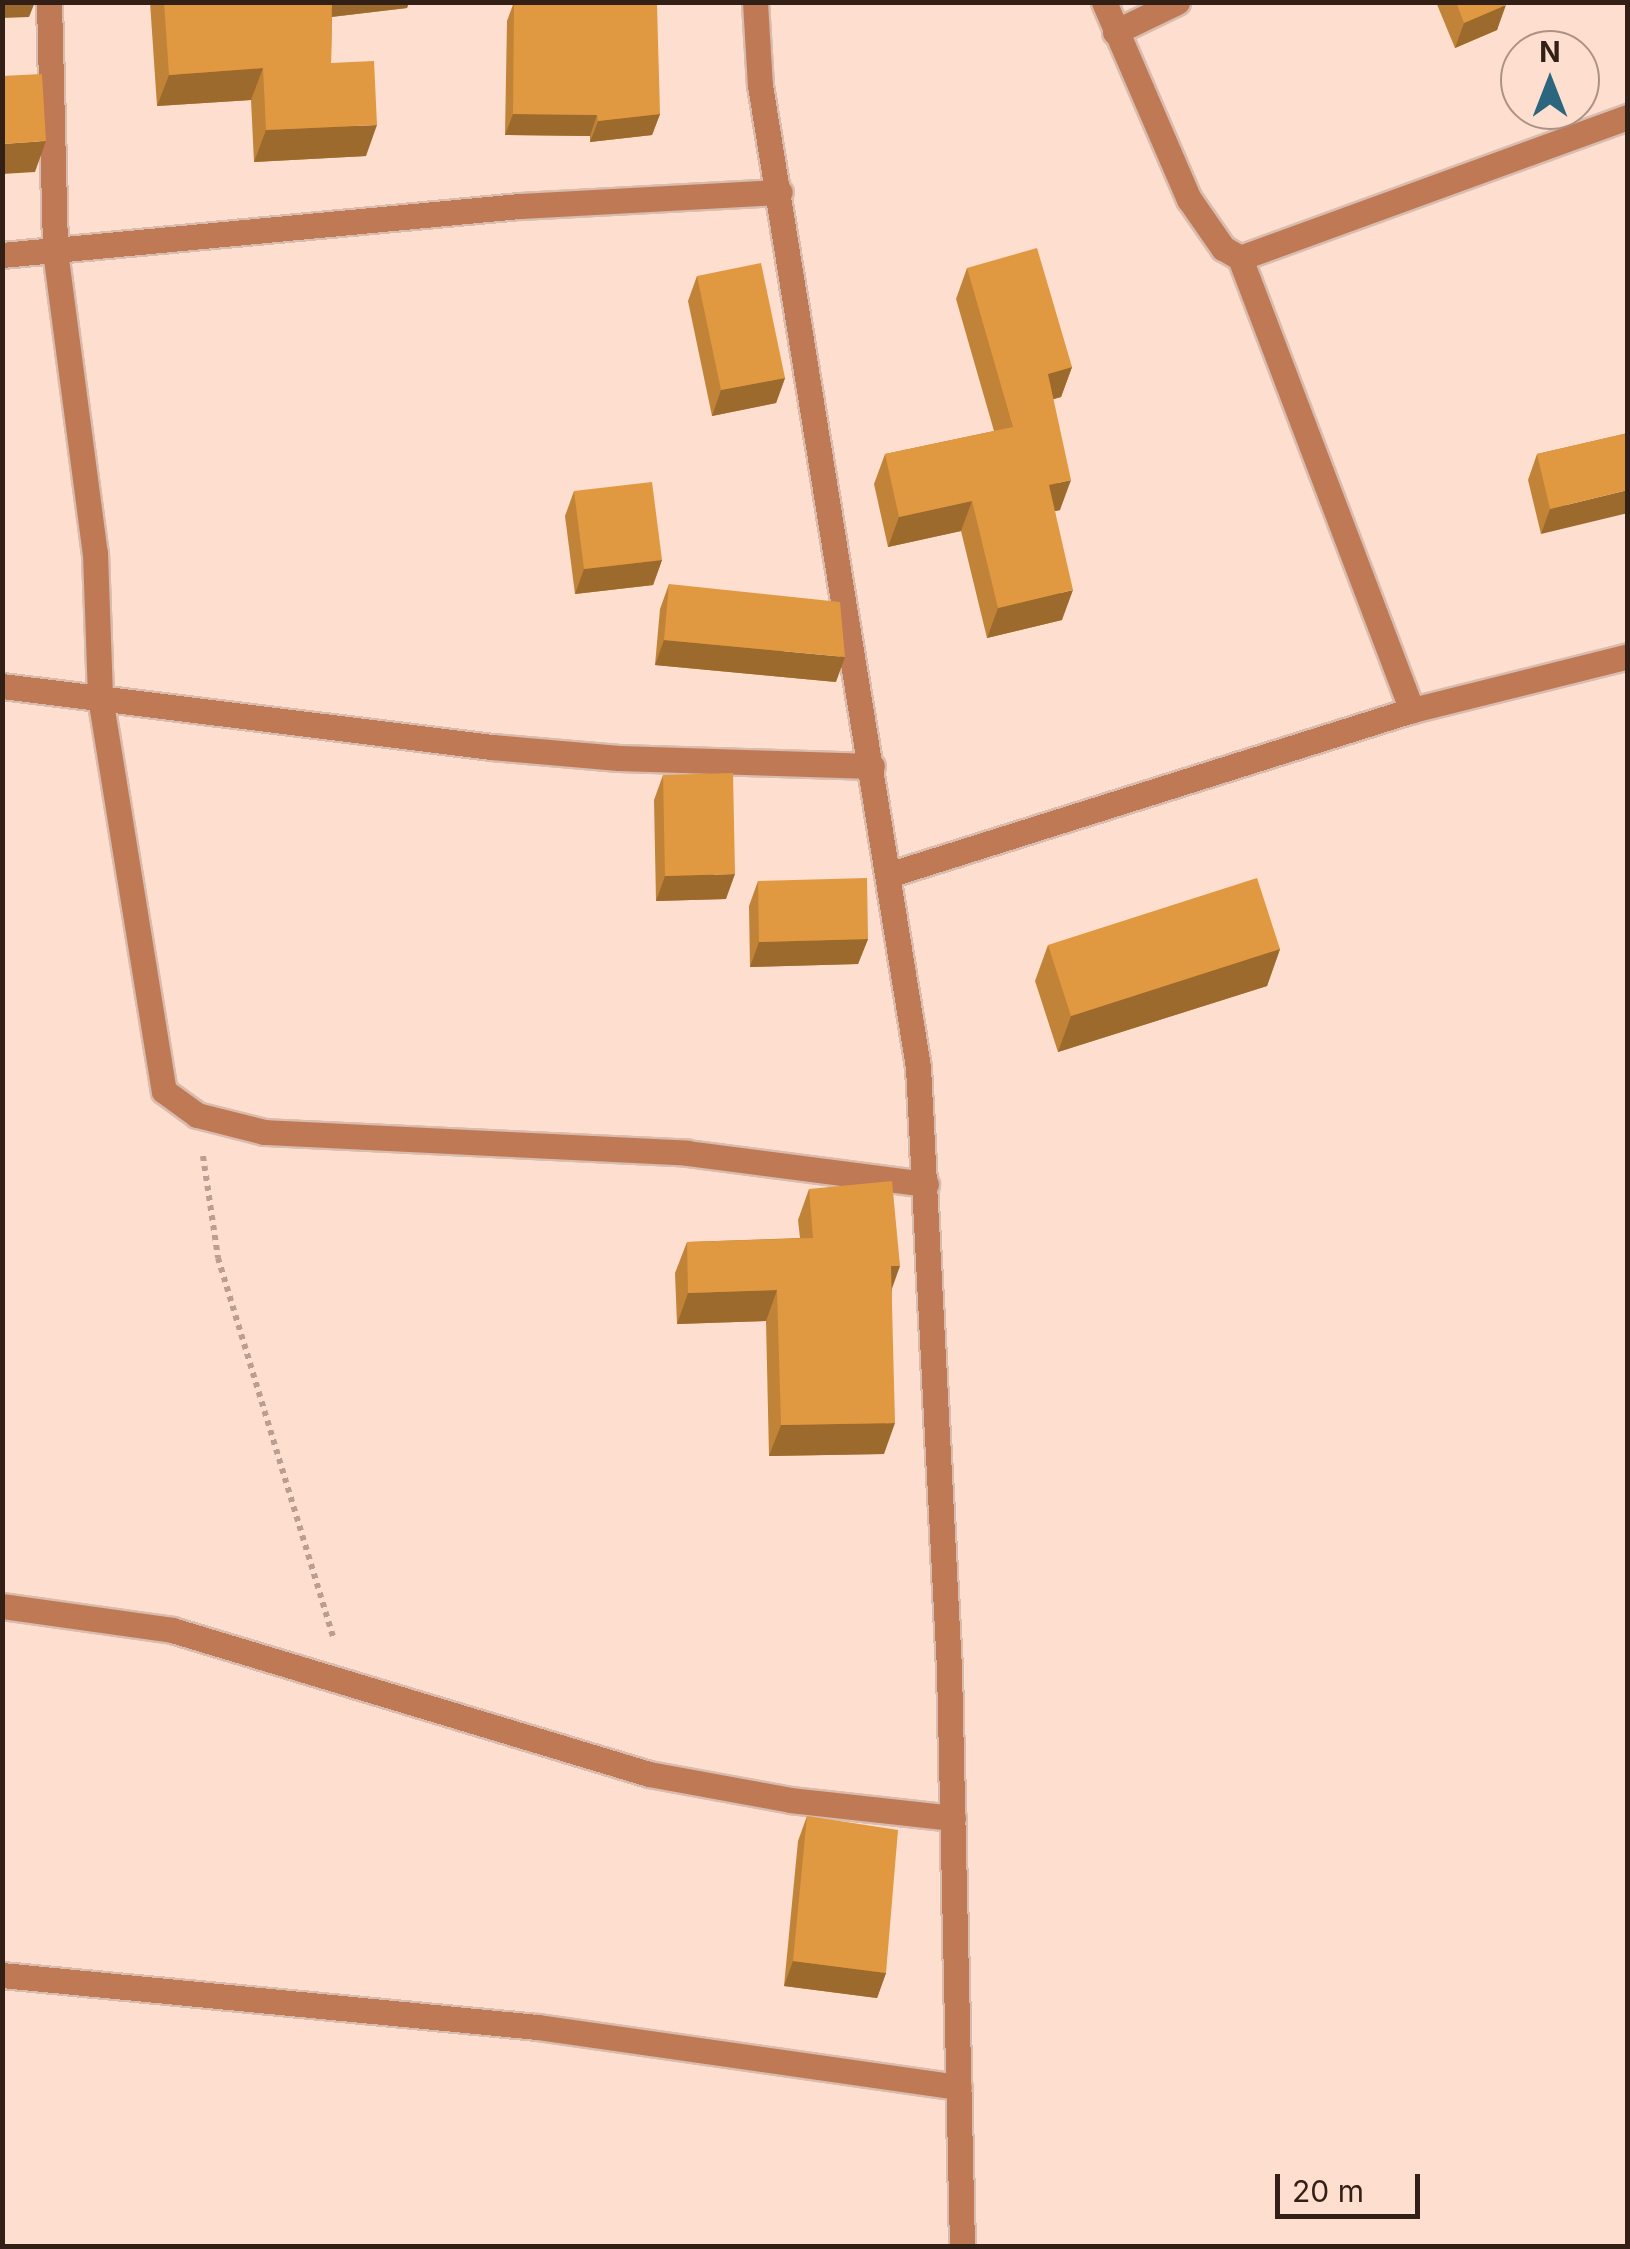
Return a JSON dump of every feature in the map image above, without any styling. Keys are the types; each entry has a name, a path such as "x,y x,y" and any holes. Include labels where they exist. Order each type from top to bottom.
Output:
{"street":[{"path":"49,2 56,251 95,553 100,698 164,1091 197,1115 264,1132 686,1153 926,1184"},
{"path":"755,2 760,85 891,874 918,1067 953,1818 962,2246"},
{"path":"1104,2 1189,199 1223,248 1240,258 1412,710"},
{"path":"1116,32 1177,2"},
{"path":"1240,258 1628,117"},
{"path":"2,255 500,208 780,192"},
{"path":"891,874 1412,710 1628,656"},
{"path":"2,686 619,758 872,766"},
{"path":"2,1606 172,1630 649,1774 790,1800 953,1818"},
{"path":"2,1974 537,2026 959,2088"}],"path":[{"path":"197,1115 218,1258 296,1532 348,1680"}],"building":[{"path":"164,2 332,2 331,63 374,61 377,125 266,130 263,68 169,75"},
{"path":"514,2 657,5 660,114 598,121 597,115 513,114"},
{"path":"1456,2 1505,2 1506,5 1464,23"},
{"path":"42,74 46,141 2,144 2,76"},
{"path":"1037,248 1072,367 1048,374 1071,480 1049,485 1073,590 998,608 972,501 899,517 885,454 1013,427 967,268"},
{"path":"761,263 785,378 721,390 697,276"},
{"path":"1628,433 1628,490 1550,509 1537,454"},
{"path":"652,482 662,560 584,569 574,491"},
{"path":"669,584 840,602 845,657 664,640"},
{"path":"733,773 735,874 665,876 663,775"},
{"path":"867,878 868,939 759,942 758,881"},
{"path":"1257,878 1280,949 1071,1016 1048,945"},
{"path":"892,1181 900,1266 891,1266 895,1423 781,1425 777,1290 688,1293 687,1242 813,1238 809,1189"},
{"path":"807,1816 898,1830 886,1973 793,1961"}]}
